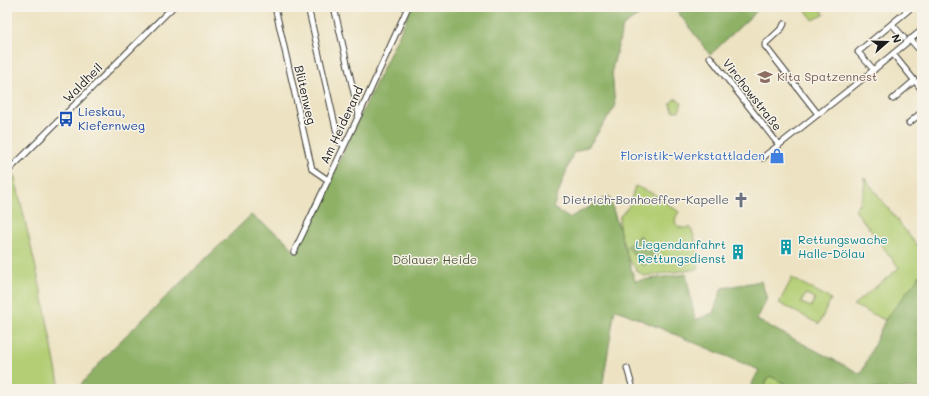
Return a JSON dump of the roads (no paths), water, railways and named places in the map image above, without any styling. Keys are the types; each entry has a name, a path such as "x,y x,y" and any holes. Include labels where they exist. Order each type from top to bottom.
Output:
{"street":[{"name":"Waldheil","path":"7,172 173,7"},
{"name":"Blütenweg","path":"275,7 312,169 328,180"},
{"path":"308,7 339,142 344,146"},
{"path":"334,7 359,115"},
{"name":"Am Heiderand","path":"294,252 408,7"},
{"path":"874,70 858,52 912,7"},
{"path":"784,24 782,28 764,46 818,114"},
{"path":"892,24 904,38"},
{"path":"763,158 922,30"},
{"path":"910,39 922,53"},
{"path":"893,54 914,81 921,87"},
{"name":"Virchowstraße","path":"710,57 779,145"},
{"path":"893,99 914,81"},
{"path":"909,123 922,112"},
{"path":"626,368 633,389"}],"place":[{"name":"Kita Spatzennest","path":"765,77"},
{"name":"Lieskau, Kiefernweg","path":"66,119"},
{"name":"Floristik-Werkstattladen","path":"777,156"},
{"name":"Dietrich-Bonhoeffer-Kapelle","path":"741,200"},
{"name":"Rettungswache Halle-Dölau","path":"786,247"},
{"name":"Liegendanfahrt Rettungsdienst","path":"738,252"}],"park label":[{"name":"Dölauer Heide","path":"435,260"}]}
